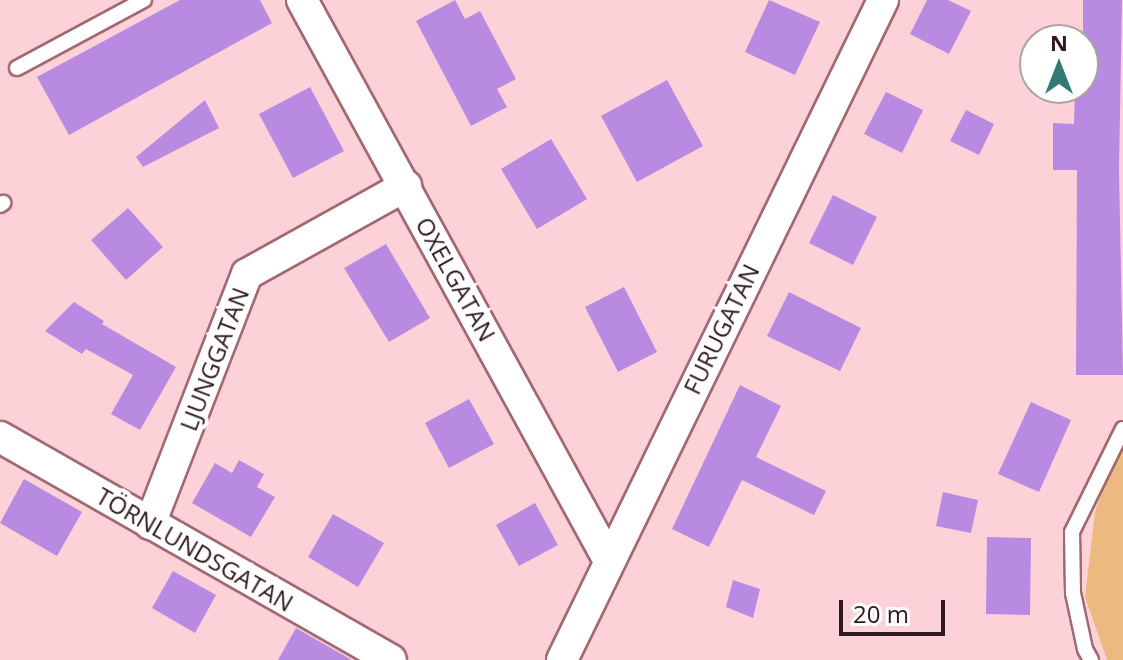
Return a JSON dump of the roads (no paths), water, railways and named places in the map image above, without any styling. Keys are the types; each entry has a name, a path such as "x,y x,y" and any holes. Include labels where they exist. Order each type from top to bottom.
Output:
{"street":[{"name":"OXELGATAN","path":"302,0 608,559"},
{"name":"FURUGATAN","path":"562,660 608,559 883,0"},
{"name":"LJUNGGATAN","path":"150,524 247,274 406,186"},
{"name":"TÖRNLUNDSGATAN","path":"0,437 391,660"}],"lane":[{"path":"17,68 144,0"},
{"path":"1091,660 1085,649 1073,593 1072,532 1123,429"}]}
